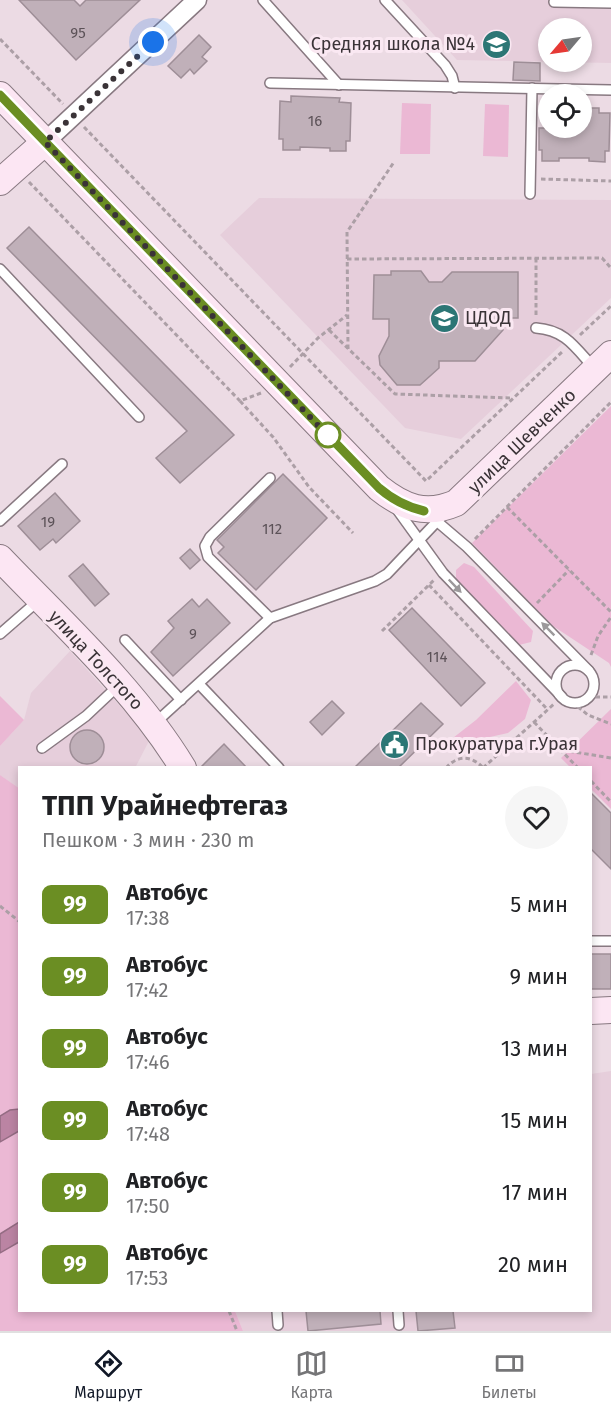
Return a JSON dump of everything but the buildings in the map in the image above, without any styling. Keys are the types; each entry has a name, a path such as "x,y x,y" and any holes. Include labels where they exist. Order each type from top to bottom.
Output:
{"main road":[{"path":"0,95 379,488 392,499 430,516"},
{"path":"8,175 45,142"},
{"name":"улица Шевченко","path":"430,516 456,503 603,362"},
{"name":"улица Толстого","path":"0,558 154,724 182,766"},
{"path":"592,1011 611,1010"}],"street":[{"path":"45,142 198,0"}],"lane":[{"path":"262,0 339,85"},
{"path":"385,0 445,65 452,76 455,88"},
{"path":"554,2 611,3"},
{"path":"270,83 611,90"},
{"path":"530,194 532,88"},
{"path":"0,269 139,417"},
{"path":"536,328 553,329 603,362"},
{"path":"0,521 62,464"},
{"path":"270,478 210,537 205,546 208,556 270,618"},
{"path":"154,724 270,618 375,581 387,574 420,540 430,516 467,547 589,671 594,684 588,697 582,701 572,702 562,697 442,572 420,540 379,488"},
{"path":"0,634 39,599"},
{"path":"125,640 181,700"},
{"path":"562,697 556,684 562,671 575,665 589,671"},
{"path":"42,748 86,716 119,684"},
{"path":"199,684 277,766"},
{"path":"592,941 611,941"},
{"path":"277,1312 278,1325"},
{"path":"398,1312 399,1325"}],"path":[{"path":"0,39 426,481 611,306"},
{"path":"348,349 346,232 394,162"},
{"path":"8,175 240,401 273,437 309,487 353,533"},
{"path":"530,179 611,181"},
{"path":"536,258 536,328"},
{"path":"347,259 602,258 611,268"},
{"path":"288,369 348,315"},
{"path":"329,330 395,394 513,398"},
{"path":"240,401 266,392"},
{"path":"467,547 611,402"},
{"path":"507,507 611,612"},
{"path":"529,610 569,570"},
{"path":"382,631 442,572"},
{"path":"429,585 548,710"},
{"path":"589,671 588,664 598,636 611,617"},
{"path":"485,766 562,697"},
{"path":"588,697 611,697"},
{"path":"572,702 588,715 611,724"},
{"path":"534,722 576,766"},
{"path":"560,750 611,758"},
{"path":"448,766 451,762 465,758 472,759 481,766"},
{"path":"592,783 611,802"},
{"path":"0,906 18,920"},
{"path":"229,1312 237,1331"}],"shaded area":[{"name":"Средняя школа №4","path":"402,0 611,0 611,63 592,63 592,18 538,18 538,62 457,60"},
{"path":"402,103 431,104 430,154 400,154"},
{"path":"485,104 509,105 508,157 483,156"},
{"name":"ЦДОД","path":"259,198 611,200 611,298 461,439 405,428 220,235"},
{"path":"611,406 611,667 609,663 553,626 472,543"},
{"path":"464,563 474,567 533,631 531,642 519,645 456,581 456,570"},
{"path":"70,651 150,739 136,766 18,766 18,788 0,775 0,746 24,720 31,693"},
{"path":"516,681 531,700 525,719 508,733 440,748 476,720"},
{"path":"0,696 24,720 0,746"},
{"path":"611,709 611,809 592,790 592,766 569,766 561,758"},
{"path":"0,775 18,788 18,1109 10,1110 0,1116"},
{"path":"611,1071 611,1331 243,1331 235,1312 592,1312 592,1074"},
{"path":"18,1109 18,1132 0,1142 0,1116 10,1110"},
{"path":"18,1132 18,1223 0,1234 0,1142"},
{"path":"18,1223 18,1243 0,1253 0,1234"},
{"path":"18,1243 18,1312 235,1312 243,1331 0,1331 0,1253"}],"bus line":[{"name":"99","path":"0,95 379,488 392,499 410,508 424,511"}],"place":[{"name":"Средняя школа №4","path":"496,44"},
{"name":"ЦДОД","path":"444,318"},
{"name":"Прокуратура г.Урая","path":"394,744"}],"route":[{"path":"153,42 45,142 335,443 328,435"}]}
